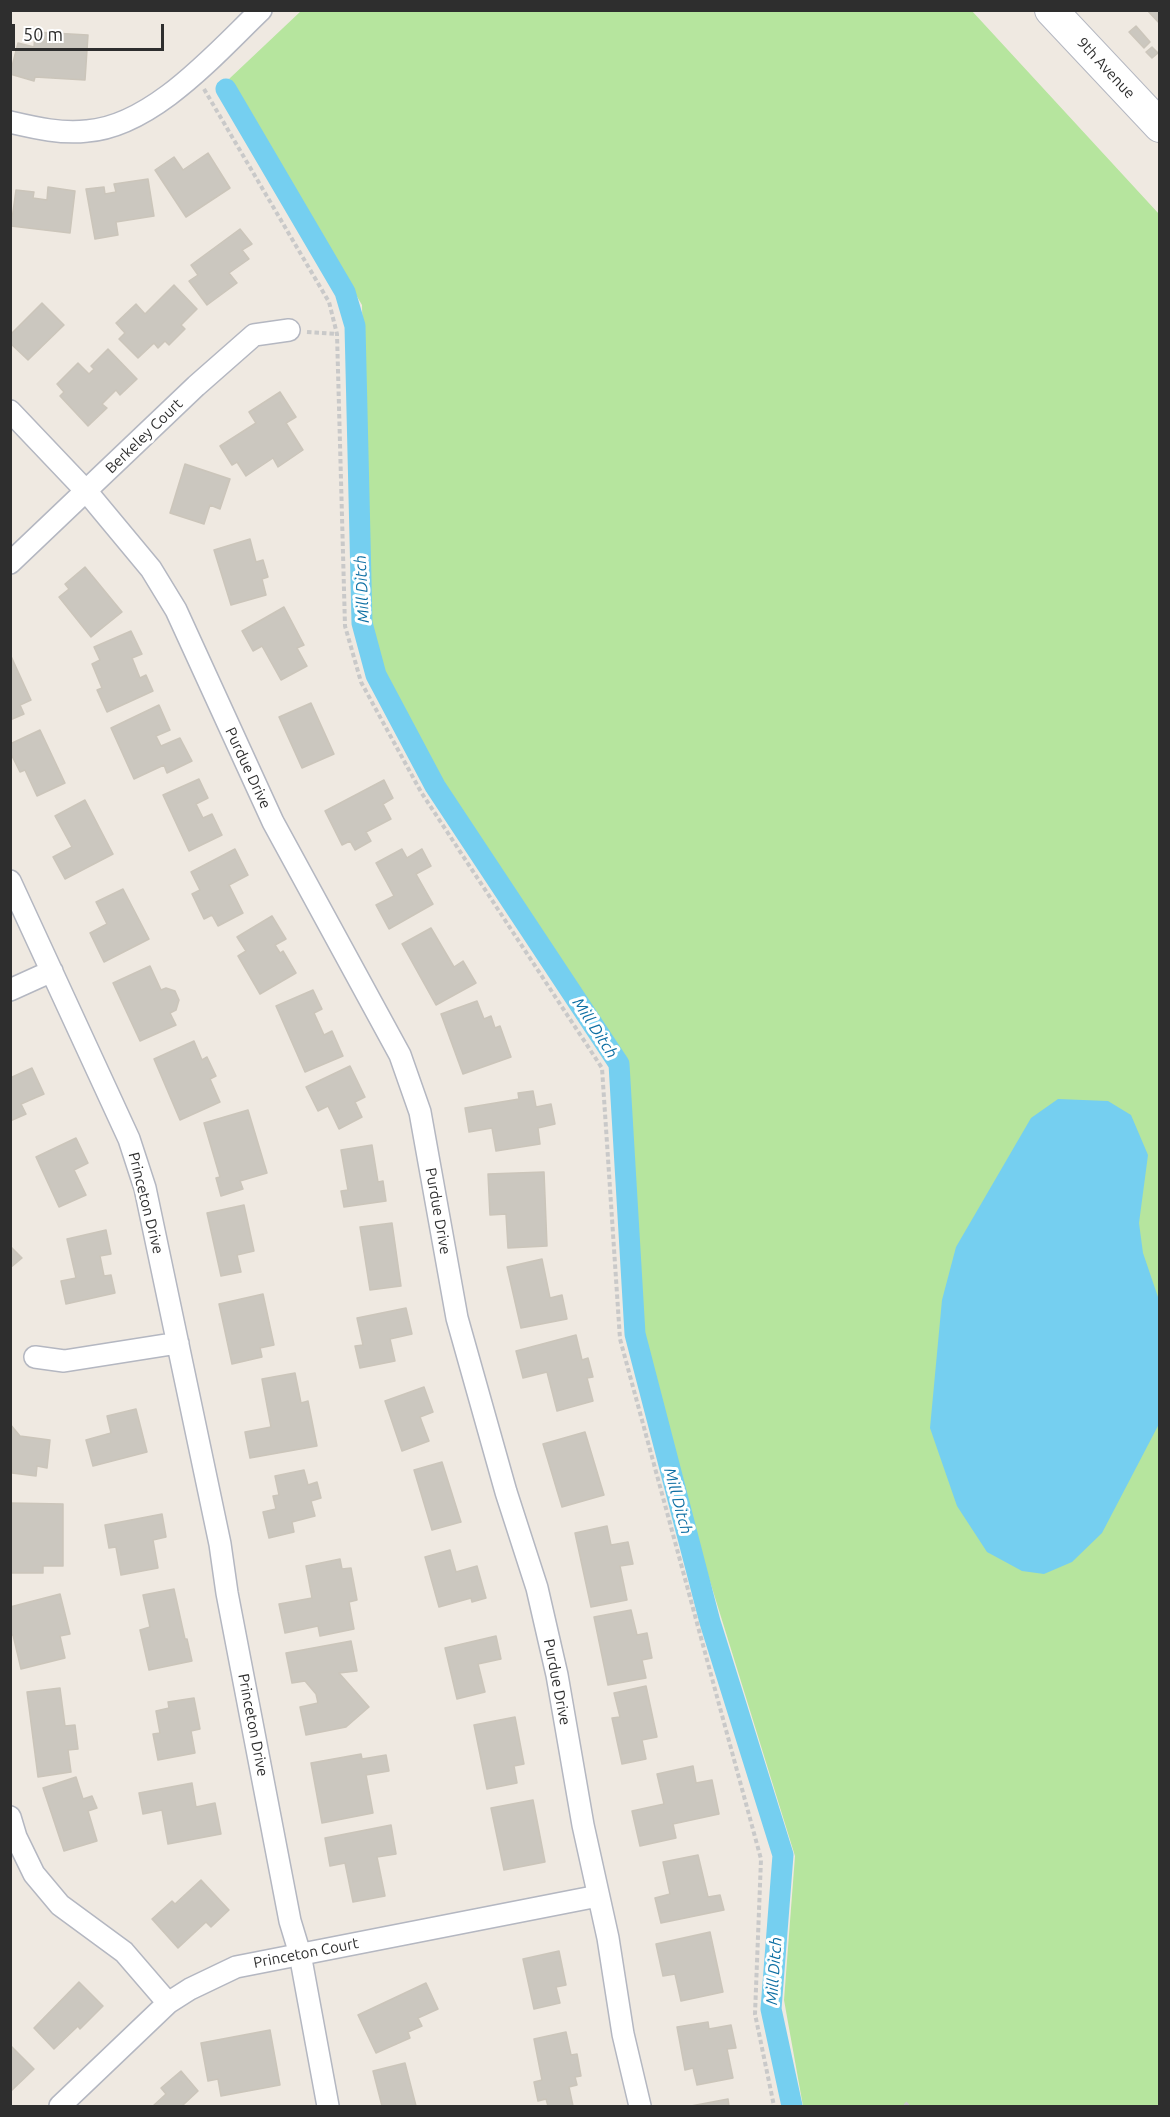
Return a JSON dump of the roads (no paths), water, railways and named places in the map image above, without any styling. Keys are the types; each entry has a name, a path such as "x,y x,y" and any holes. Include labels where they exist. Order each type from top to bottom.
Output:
{"main road":[{"name":"9th Avenue","path":"1064,15 1160,126"}],"street":[{"path":"10,122 43,130 88,131 128,121 163,101 261,10"},
{"name":"Berkeley Court","path":"10,563 196,386 254,335 289,330"},
{"name":"Purdue Drive","path":"10,411 87,492 151,569 176,610 273,822 400,1055 420,1112 457,1318 506,1492 537,1588 557,1675 583,1825 608,1938 623,2034 640,2106"},
{"name":"Princeton Drive","path":"10,881 129,1139 145,1188 220,1544 227,1593 288,1910 300,1954 328,2106"},
{"path":"10,990 52,971"},
{"path":"35,1357 64,1361 178,1343"},
{"path":"10,1817 16,1837 34,1874 60,1905 124,1952 168,2003"},
{"name":"Princeton Court","path":"60,2106 168,2003 190,1989 236,1967 598,1896"}],"water":[{"path":"1058,1099 1108,1101 1131,1115 1148,1155 1139,1223 1143,1253 1159,1300 1160,1422 1102,1533 1072,1562 1044,1574 1022,1571 987,1552 957,1506 930,1428 942,1300 956,1247 1031,1118"}],"waterway":[{"name":"Mill Ditch","path":"226,89 345,292 355,326 362,623 376,675 435,786 619,1064 635,1334 710,1622 783,1855 771,2009 792,2106"}]}
